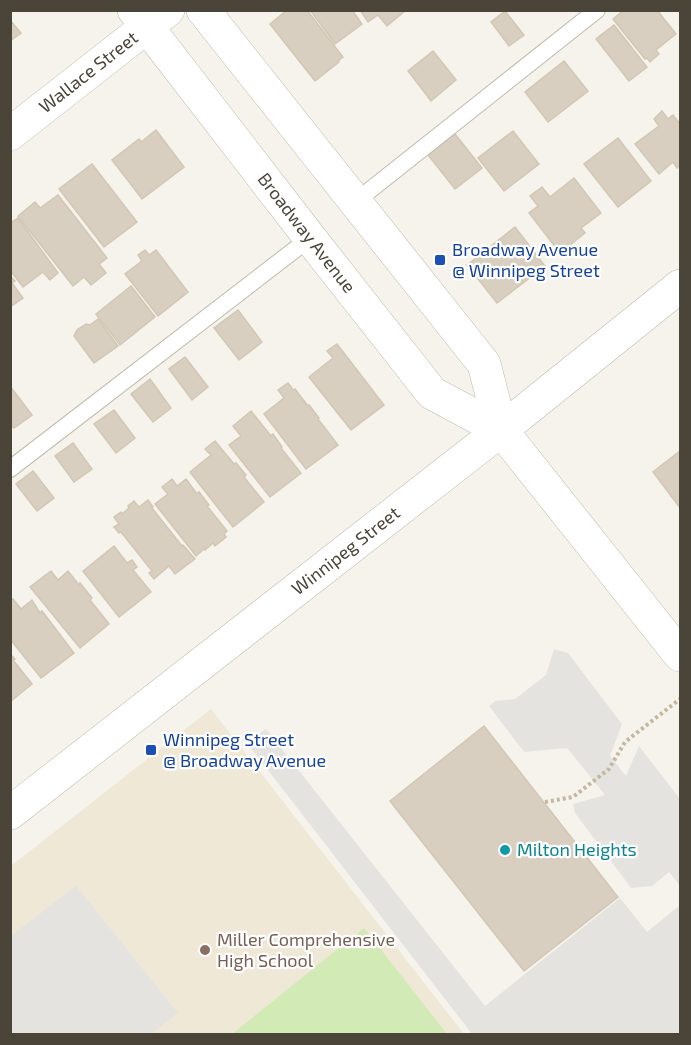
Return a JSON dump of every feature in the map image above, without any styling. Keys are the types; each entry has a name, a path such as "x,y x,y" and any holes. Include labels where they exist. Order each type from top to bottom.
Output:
{"street":[{"name":"Broadway Avenue","path":"203,10 484,364 501,430"},
{"name":"Broadway Avenue","path":"150,16 310,238 432,393 501,430 681,655"},
{"name":"Wallace Street","path":"10,134 150,16"},
{"name":"Winnipeg Street","path":"10,813 501,430 681,286"}],"lane":[{"path":"355,202 597,10"},
{"path":"10,469 310,238"}],"path":[{"path":"545,802 573,797 609,769 625,742 681,699"}],"shaded area":[{"path":"554,649 568,653 622,724 610,756 626,776 639,746 680,799 680,886 669,872 652,886 631,888 575,813 573,804 605,795 567,748 524,752 489,706 495,701 515,699 546,675"},
{"name":"Miller Comprehensive High School","path":"211,709 464,1034 11,1034 11,866"},
{"path":"266,729 485,1006 620,898 647,932 680,905 680,1034 472,1034 247,743"},
{"path":"76,886 178,1013 151,1034 11,1034 11,936"}],"green space":[{"path":"364,928 447,1034 232,1034"}],"building":[{"path":"287,10 307,10 343,57 315,81 270,24"},
{"path":"310,10 352,10 362,24 335,44"},
{"path":"360,10 405,11 387,26 378,15 368,22"},
{"path":"624,10 657,10 676,34 656,50 659,54 650,62 647,58 645,59 613,19"},
{"path":"505,11 524,35 509,46 491,22"},
{"path":"10,20 21,33 10,41"},
{"path":"614,25 647,67 629,81 596,39"},
{"path":"433,51 456,80 431,101 408,71"},
{"path":"564,61 588,91 548,122 525,92"},
{"path":"662,111 668,119 673,115 680,124 680,165 677,168 673,162 659,174 635,144 659,126 654,119"},
{"path":"156,130 184,167 142,199 112,160 139,139 141,142"},
{"path":"513,131 539,164 504,191 478,158"},
{"path":"455,134 482,168 455,189 428,155"},
{"path":"618,138 651,181 618,207 584,164"},
{"path":"92,164 137,222 104,247 59,189"},
{"path":"574,178 601,213 581,228 585,233 560,253 529,213 538,206 530,196 542,187 550,197"},
{"path":"58,195 107,258 99,264 106,273 91,285 84,277 73,286 18,216 35,202 40,208"},
{"path":"18,218 58,273 50,280 43,272 23,287 10,270 10,223"},
{"path":"515,227 545,266 497,303 467,265"},
{"path":"145,250 149,255 156,250 188,292 158,316 125,274 142,261 138,255"},
{"path":"10,276 15,281 12,283 23,298 10,307"},
{"path":"131,286 155,317 120,345 96,314"},
{"path":"238,310 262,342 239,360 214,328"},
{"path":"98,319 118,346 94,363 74,336 77,330"},
{"path":"337,344 384,405 351,430 309,377 333,358 327,351"},
{"path":"185,357 208,387 192,400 169,369"},
{"path":"150,379 171,408 153,422 131,394"},
{"path":"288,383 309,405 338,445 306,469 264,414 284,398 278,390"},
{"path":"10,386 32,415 14,428 10,424"},
{"path":"114,410 135,438 116,453 94,424"},
{"path":"251,411 271,436 273,434 301,473 270,497 229,445 241,436 233,426"},
{"path":"215,441 246,475 244,477 264,502 233,527 190,472 211,455 205,449"},
{"path":"73,443 92,469 74,482 55,456"},
{"path":"680,451 680,508 653,472"},
{"path":"33,471 54,498 37,511 16,484"},
{"path":"172,479 177,486 186,479 197,494 199,492 227,531 224,534 226,537 215,546 213,543 196,556 155,504 168,494 162,487"},
{"path":"148,500 182,546 195,559 175,574 169,566 154,579 149,573 152,571 121,532 119,533 114,527 119,524 114,517 121,512 122,514 134,501 139,507"},
{"path":"114,546 127,563 132,560 137,567 133,570 151,592 119,617 83,571"},
{"path":"51,571 58,580 68,571 92,598 90,600 109,624 80,648 30,587"},
{"path":"13,599 21,609 32,600 40,613 42,611 74,653 41,678 10,639 10,601"},
{"path":"10,654 32,684 10,702"},
{"name":"Milton Heights","path":"484,726 618,897 524,971 390,801"}],"place":[{"name":"Broadway Avenue @ Winnipeg Street","path":"440,260"},
{"name":"Winnipeg Street @ Broadway Avenue","path":"151,750"},
{"name":"Milton Heights","path":"505,850"},
{"name":"Miller Comprehensive High School","path":"205,950"}]}
